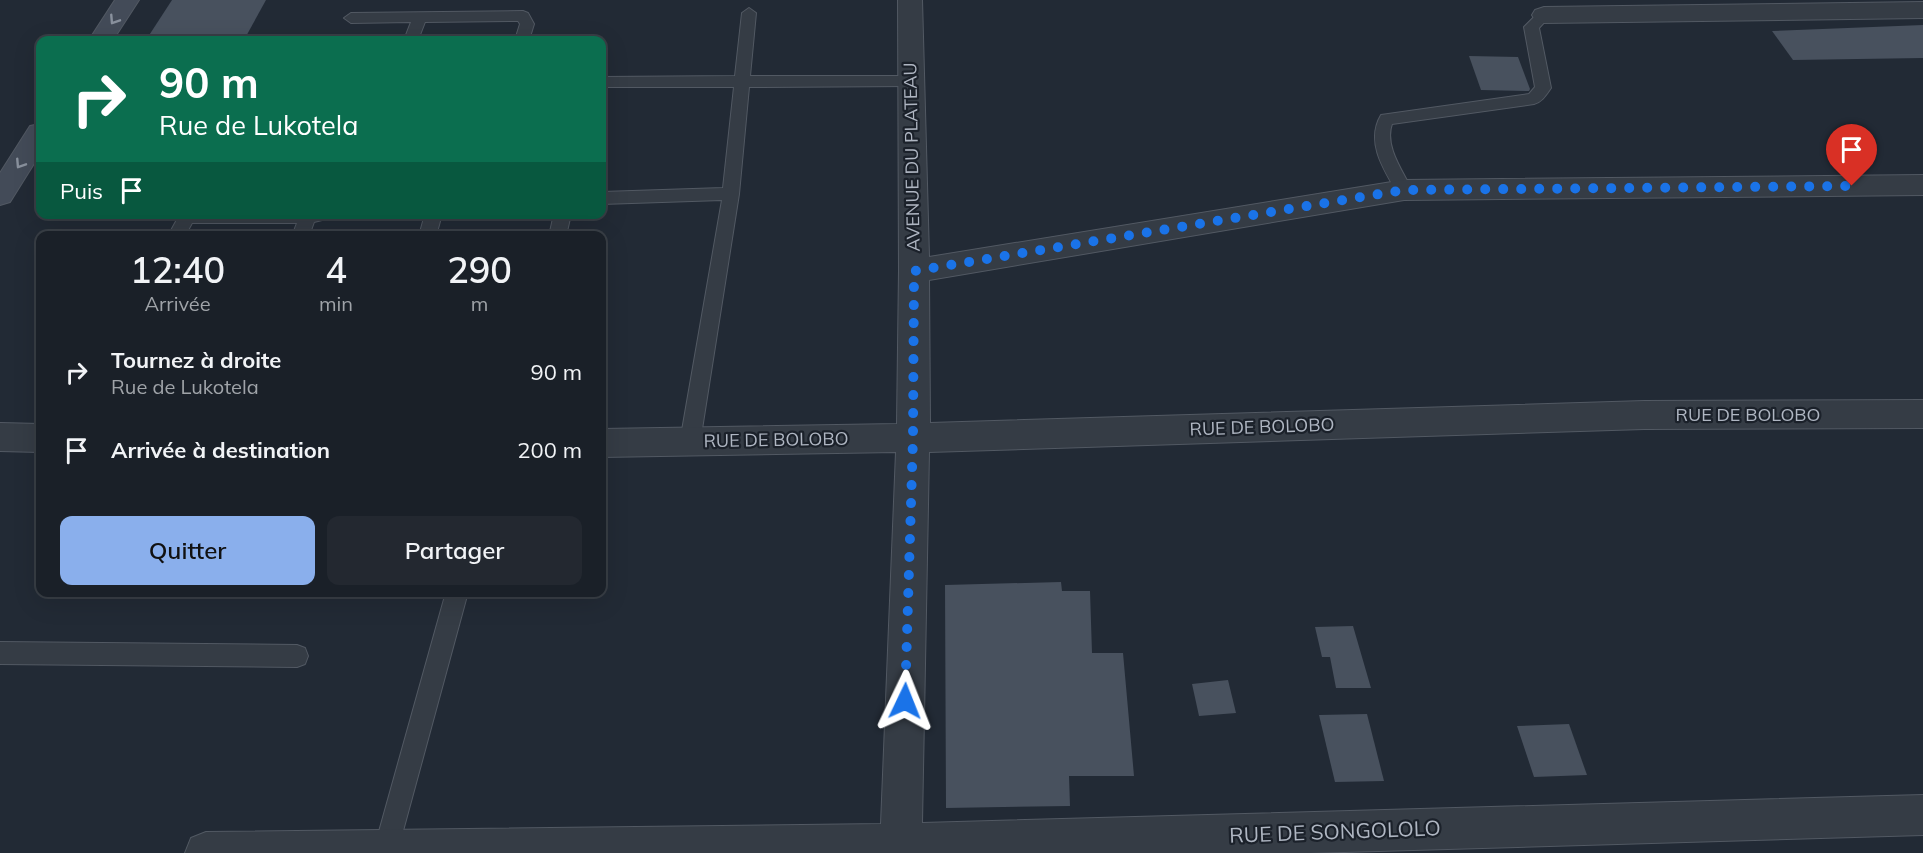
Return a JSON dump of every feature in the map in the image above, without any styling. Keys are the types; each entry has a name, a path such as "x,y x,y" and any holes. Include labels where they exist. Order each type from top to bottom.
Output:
{"main road":[{"path":"104,36 127,0"},
{"path":"0,195 36,138"}],"street":[{"name":"AVENUE DU PLATEAU","path":"901,849 913,438 914,271 910,0"},
{"path":"1544,15 1923,10"},
{"path":"914,271 1404,190 1923,185"},
{"name":"RUE DE BOLOBO","path":"606,443 913,438 1644,415 1923,414"},
{"path":"0,437 36,438"},
{"name":"RUE DE SONGOLOLO","path":"206,853 901,849 1923,815"}],"lane":[{"path":"690,442 731,194 749,13"},
{"path":"1404,190 1381,136 1381,125 1387,119 1534,99 1543,88 1531,27 1544,15"},
{"path":"351,18 523,16 527,24 523,36"},
{"path":"413,36 420,17"},
{"path":"606,82 910,81"},
{"path":"606,198 731,194"},
{"path":"304,231 314,219"},
{"path":"385,853 456,597"},
{"path":"0,652 297,656"}],"building":[{"path":"172,0 266,0 246,36 149,36"},
{"path":"1923,25 1923,58 1793,60 1772,31"},
{"path":"1469,56 1518,57 1529,91 1481,90"},
{"path":"1061,582 1062,591 1090,591 1092,653 1123,653 1134,776 1069,776 1070,806 946,808 945,585"},
{"path":"1353,626 1371,688 1336,688 1330,657 1322,657 1315,627"},
{"path":"1228,680 1236,713 1199,716 1192,684"},
{"path":"1367,714 1384,781 1335,782 1319,715"},
{"path":"1569,724 1587,775 1534,777 1517,726"}],"route":[{"path":"905,701 913,438 914,271 1404,190 1852,186"}]}
